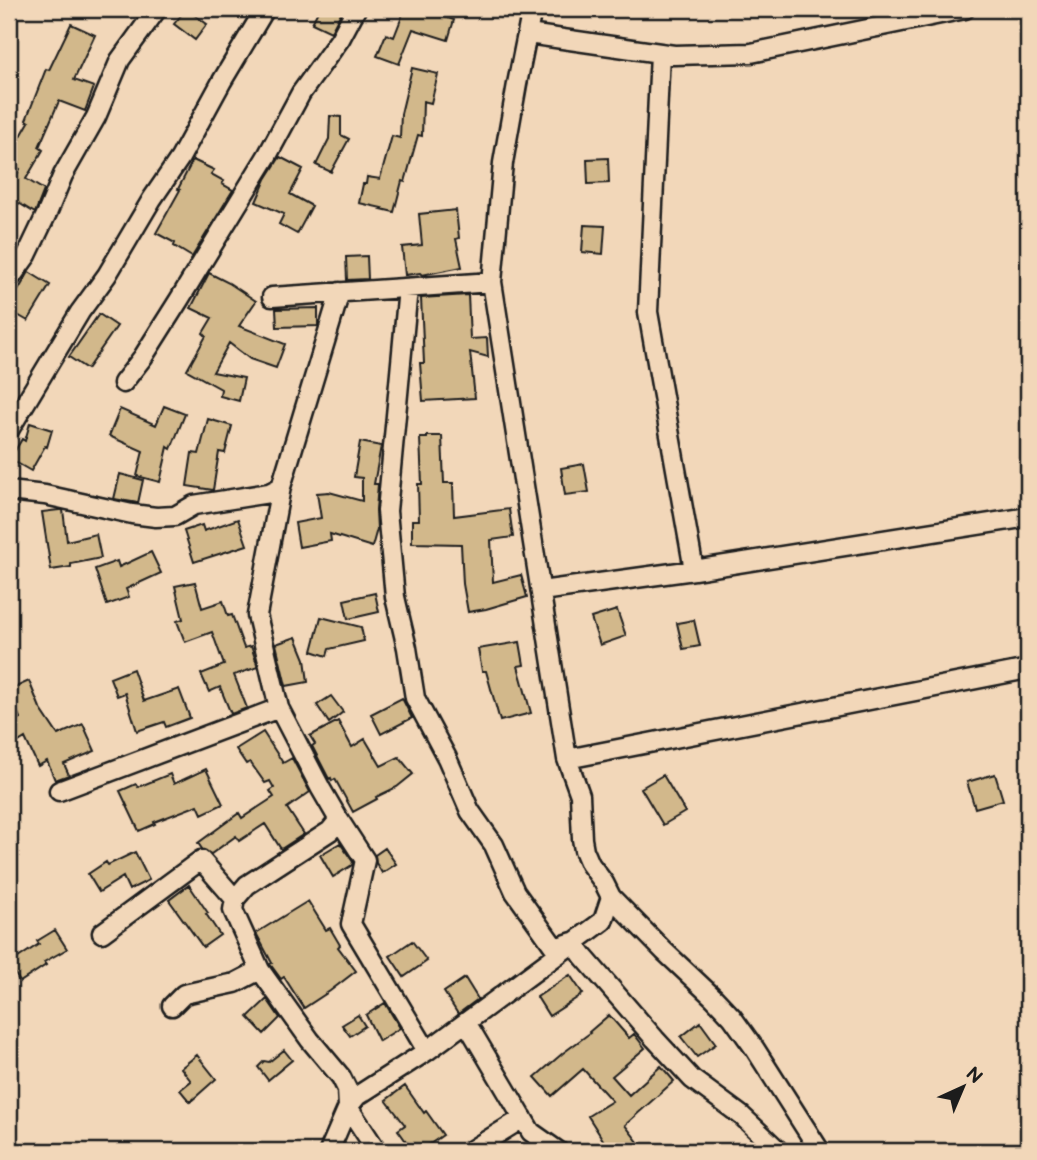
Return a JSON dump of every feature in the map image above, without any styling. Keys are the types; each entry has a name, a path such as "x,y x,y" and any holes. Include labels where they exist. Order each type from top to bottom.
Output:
{"street":[{"path":"9,280 32,246 63,175 96,117 120,60 157,9"},
{"path":"9,430 80,312 107,275 180,158 265,9"},
{"path":"123,383 179,300 267,156 301,93 340,39 356,9"},
{"path":"532,9 503,163 492,282 567,759 580,795 584,850 611,897 732,1017 820,1151"},
{"path":"528,34 674,55 751,53 965,9"},
{"path":"660,53 648,312 694,570"},
{"path":"272,297 492,282"},
{"path":"408,288 387,510 395,597 415,698 447,758 470,811 494,845 515,892 555,948 573,942"},
{"path":"340,292 281,487 257,615 279,708 321,789 365,860 351,925 427,1051"},
{"path":"9,491 46,495 156,517 175,516 194,505 269,493 281,487"},
{"path":"541,591 694,570 1028,517"},
{"path":"567,759 1028,669"},
{"path":"59,792 279,708"},
{"path":"339,820 330,831 247,885 235,899 233,910 260,970 310,1040 341,1077 348,1089 348,1107 377,1151"},
{"path":"102,933 201,860 235,899"},
{"path":"329,1151 348,1107 357,1096 427,1051 603,920 611,897"},
{"path":"573,942 654,1040 692,1079 742,1116 779,1151"},
{"path":"172,1006 184,994 235,983 260,970"},
{"path":"466,1022 531,1132 558,1151"},
{"path":"470,1151 523,1118"}],"building":[{"path":"186,9 207,24 195,40 174,24"},
{"path":"319,9 343,9 331,32 312,23"},
{"path":"405,9 421,9 454,20 448,40 413,29 399,64 377,56 386,34 394,37"},
{"path":"71,24 95,35 74,80 94,87 85,111 59,101 39,147 43,150 26,179 44,190 35,213 9,197 9,187 20,169 9,162 9,157 29,122 26,120 46,69 49,70"},
{"path":"412,68 438,74 431,103 423,101 422,136 418,135 394,212 359,203 367,177 380,179 392,136 400,138 401,114"},
{"path":"330,116 341,117 341,135 349,139 331,172 316,165 329,139"},
{"path":"280,157 303,169 290,194 312,206 297,234 279,224 284,214 256,202"},
{"path":"608,158 609,183 588,184 587,159"},
{"path":"193,160 214,170 211,174 233,190 192,257 174,246 175,243 156,233"},
{"path":"456,210 459,238 456,239 462,267 422,275 405,275 402,247 422,245 419,214"},
{"path":"584,225 605,226 603,254 582,252"},
{"path":"367,256 368,279 347,280 346,257"},
{"path":"29,272 50,285 28,321 9,310 9,306"},
{"path":"209,273 256,301 239,326 285,344 276,368 250,359 229,343 213,372 244,378 239,401 220,396 221,389 187,370 206,336 203,333 212,318 191,308"},
{"path":"468,295 470,339 487,338 488,357 470,352 475,398 423,401 420,363 424,363 421,298"},
{"path":"318,308 318,326 277,327 276,309"},
{"path":"99,314 117,326 87,369 69,357"},
{"path":"164,406 185,414 171,449 168,447 160,482 137,476 143,451 109,436 120,409 156,425"},
{"path":"208,419 232,426 225,453 219,452 213,490 187,486 192,453 199,454"},
{"path":"30,423 52,430 47,447 45,446 31,471 10,459 22,439 25,441"},
{"path":"442,436 444,483 453,483 454,516 509,509 513,537 491,540 493,582 521,575 527,597 468,612 463,584 461,544 412,543 412,520 419,520 418,484 422,484 420,438"},
{"path":"360,442 381,446 374,484 378,484 377,529 372,547 330,534 331,541 299,547 295,523 321,518 317,493 329,492 362,501 362,478 354,477"},
{"path":"584,464 589,492 565,495 561,468"},
{"path":"120,474 143,480 138,503 114,499"},
{"path":"63,510 67,541 96,534 101,558 51,570 42,512"},
{"path":"238,519 247,545 194,562 184,531 202,525 204,531"},
{"path":"151,552 161,573 126,589 129,597 107,605 95,569 117,561 119,567"},
{"path":"195,582 202,608 223,601 228,616 232,615 244,648 251,646 258,667 234,675 247,708 231,714 220,687 209,692 201,674 224,665 212,632 185,642 177,621 183,619 175,586"},
{"path":"375,593 379,612 348,619 344,600"},
{"path":"617,610 626,636 600,645 591,618"},
{"path":"321,617 361,627 364,641 329,649 327,656 312,651"},
{"path":"694,620 700,646 683,649 677,623"},
{"path":"296,637 305,659 308,682 286,686 276,644"},
{"path":"520,642 524,665 518,666 531,713 500,721 486,671 482,671 478,649"},
{"path":"133,669 144,701 179,689 190,718 166,727 164,722 137,731 125,693 117,696 110,678"},
{"path":"29,681 40,708 58,735 83,724 95,751 64,764 69,775 55,780 47,761 38,766 25,738 9,748 9,725 20,718 9,690"},
{"path":"331,696 343,712 329,723 317,705"},
{"path":"402,698 412,718 381,734 371,714"},
{"path":"338,721 352,747 365,739 381,766 399,757 413,774 397,787 353,812 335,779 329,779 312,746 315,744 310,736"},
{"path":"263,732 283,763 292,758 310,792 287,808 304,834 281,849 265,824 239,841 236,836 211,854 198,843 239,813 242,818 274,797 270,791 274,788 270,781 265,783 250,762 246,764 236,749"},
{"path":"206,769 223,804 202,814 198,805 154,822 155,824 139,831 120,791 170,774 174,784"},
{"path":"995,774 1003,800 975,808 967,782"},
{"path":"663,775 685,812 663,825 641,788"},
{"path":"340,843 353,862 333,877 320,855"},
{"path":"385,848 396,864 382,873 375,855"},
{"path":"135,852 149,880 129,890 123,877 99,892 88,874 106,862 108,865"},
{"path":"189,885 220,935 203,947 169,900"},
{"path":"308,901 326,930 330,928 340,945 338,947 356,971 304,1008 284,977 281,979 270,964 272,963 256,933"},
{"path":"55,930 67,949 44,962 46,965 20,982 9,964"},
{"path":"412,941 427,961 404,977 390,956"},
{"path":"570,975 583,994 549,1016 537,997"},
{"path":"465,978 478,999 458,1014 444,992"},
{"path":"267,999 280,1018 264,1034 248,1017"},
{"path":"385,1003 400,1028 379,1041 366,1015"},
{"path":"358,1015 365,1026 350,1036 342,1025"},
{"path":"609,1015 629,1038 634,1034 645,1048 612,1076 629,1095 661,1066 674,1081 625,1125 645,1151 610,1151 588,1116 612,1101 583,1069 552,1096 535,1077"},
{"path":"700,1022 716,1044 697,1057 681,1037"},
{"path":"284,1050 292,1060 268,1080 258,1067"},
{"path":"197,1055 216,1079 190,1102 180,1090 191,1081 181,1068"},
{"path":"405,1086 443,1135 420,1151 413,1151 398,1130 405,1125 386,1100"}]}
